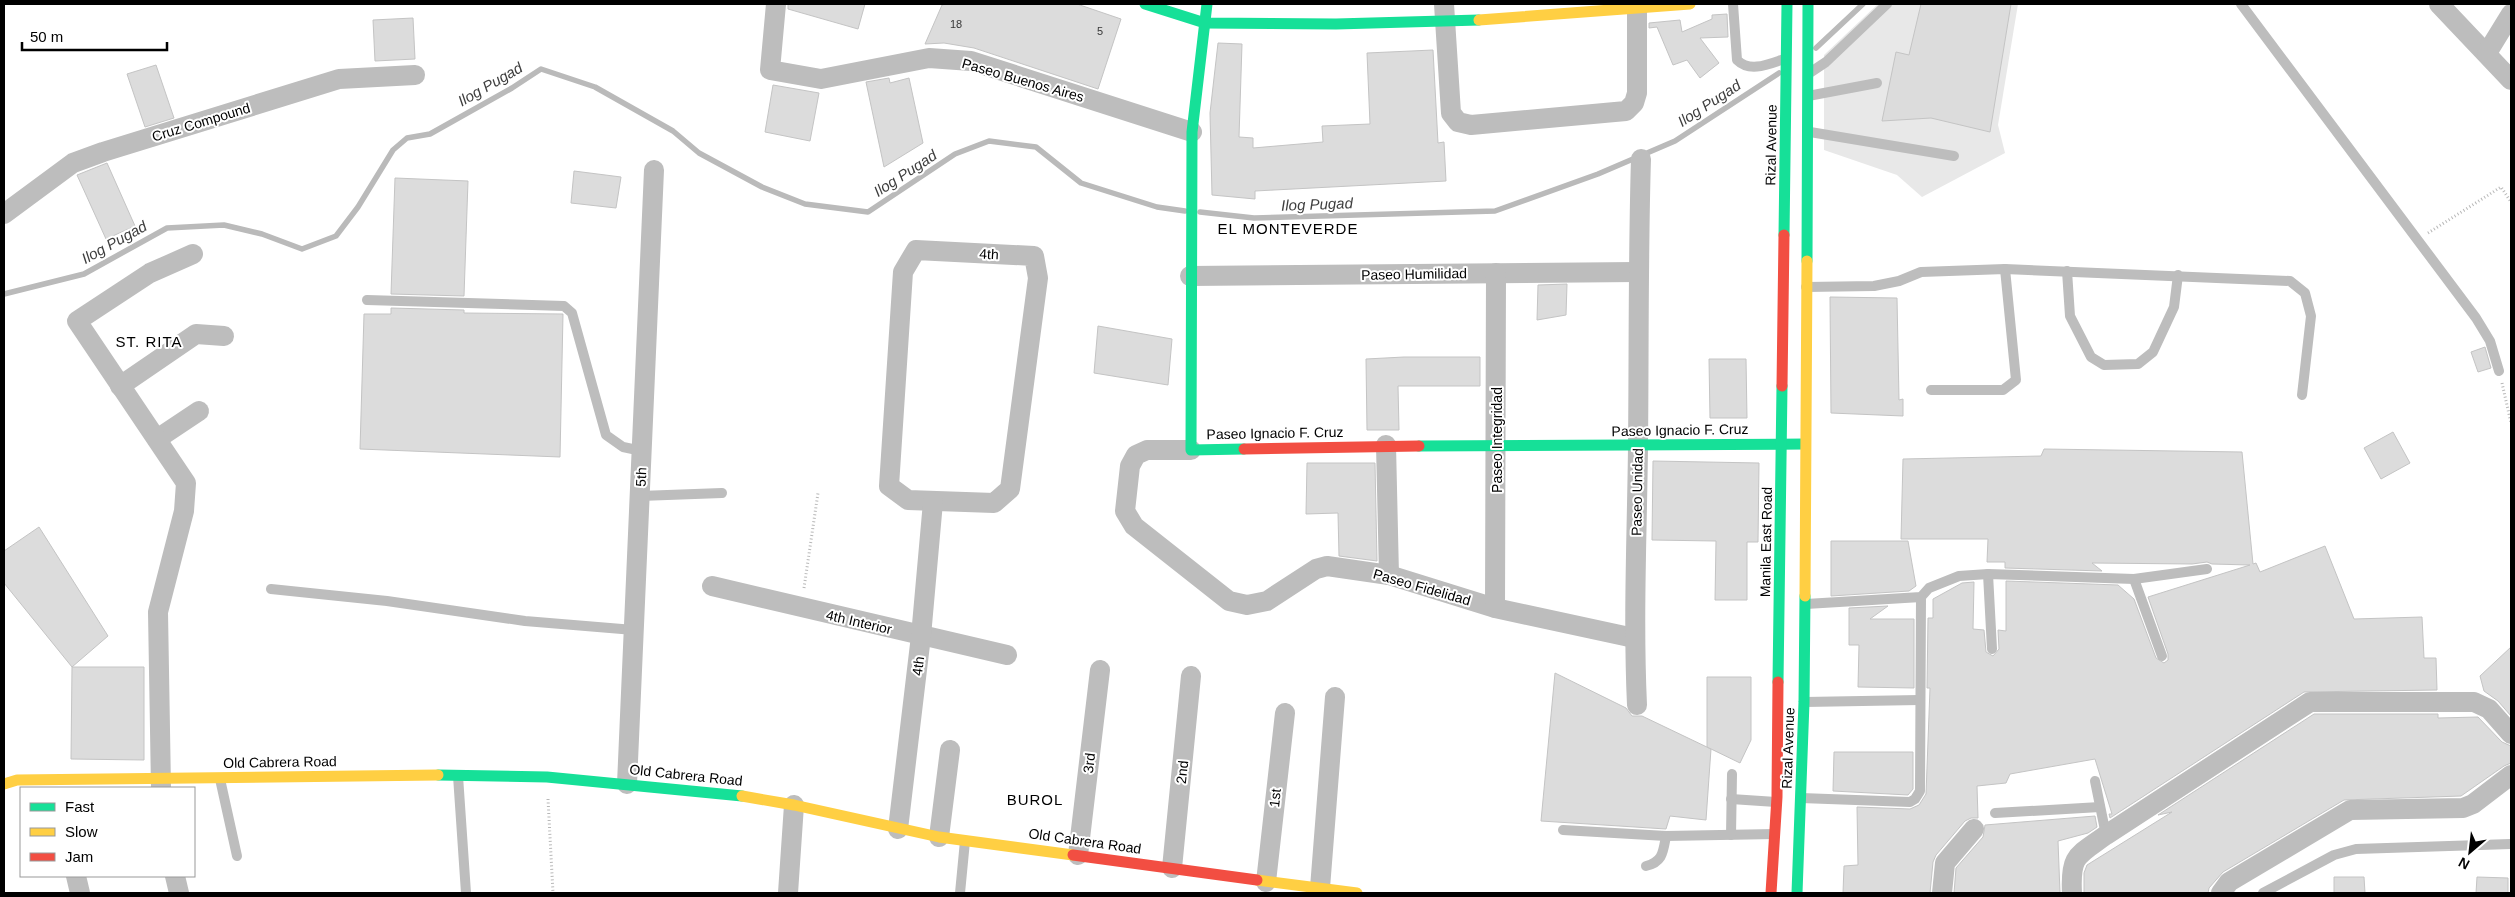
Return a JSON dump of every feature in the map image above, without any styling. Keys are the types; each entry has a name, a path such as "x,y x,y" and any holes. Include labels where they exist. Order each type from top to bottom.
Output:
{"street":[{"name":"Paseo Buenos Aires","path":"776,4 770,70 821,79 929,58 971,61 1192,132"},
{"path":"1145,4 1205,23 1690,4"},
{"name":"Paseo Ignacio F. Cruz","path":"1207,4 1192,132 1190,214 1191,450 1386,445 1497,447 1806,444"},
{"name":"Rizal Avenue","path":"1787,4 1786,131 1795,287"},
{"path":"1805,604 1806,444 1795,287 1806,131 1808,4"},
{"path":"2439,4 2511,80"},
{"path":"1445,13 1451,113 1458,122 1471,125 1626,111 1634,103 1636,92 1636,5"},
{"path":"2487,53 2511,14"},
{"name":"Cruz Compound","path":"4,214 73,163 103,152 339,79 415,75"},
{"name":"Paseo Unidad","path":"1638,705 1634,638 1638,446 1637,272 1641,159"},
{"name":"5th","path":"627,784 654,170"},
{"name":"4th","path":"916,250 1034,256 1038,278 1010,489 994,503 933,502 908,500 889,486 903,272 916,250"},
{"path":"161,784 158,612 184,511 186,484 77,321 150,273 193,254"},
{"name":"Paseo Humilidad","path":"1190,276 1637,272"},
{"name":"Paseo Integridad","path":"1495,608 1497,447 1496,273"},
{"name":"Manila East Road","path":"1787,798 1782,444 1795,287"},
{"path":"120,386 196,334 224,336"},
{"path":"157,439 199,411"},
{"path":"1386,445 1389,575"},
{"name":"Paseo Fidelidad","path":"1191,450 1147,450 1136,455 1130,466 1125,511 1134,526 1229,601 1248,605 1267,601 1316,569 1327,566 1389,575 1495,608 1634,638"},
{"name":"4th","path":"898,829 921,636 933,502"},
{"name":"4th Interior","path":"712,586 1007,655"},
{"name":"Rizal Avenue","path":"1771,893 1776,834 1787,798 1804,702 1805,604"},
{"name":"3rd","path":"1078,855 1100,670"},
{"name":"2nd","path":"1172,868 1191,676"},
{"path":"1320,888 1335,697"},
{"path":"2072,893 2071,871 2078,855 2310,702 2474,702 2489,709 2511,734"},
{"name":"1st","path":"1266,882 1285,713"},
{"path":"939,836 950,750"},
{"name":"Old Cabrera Road","path":"4,784 17,780 56,784 161,784 220,778 458,774 547,777 723,793 794,805 898,829 939,836 1357,893"},
{"path":"2221,893 2229,882 2350,810 2463,808 2473,804 2511,774"},
{"name":"Rizal Avenue","path":"1787,798 1796,893"},
{"path":"788,893 794,805"},
{"path":"1942,893 1944,863 1974,829"},
{"path":"76,877 80,893"},
{"path":"175,877 179,893"}],"lane":[{"path":"1732,4 1737,60 1741,64 1759,67 1787,60"},
{"path":"1807,75 1826,62 1887,4"},
{"path":"2241,4 2476,318 2490,341 2499,371"},
{"path":"1806,96 1877,84"},
{"path":"1786,131 1806,131 1954,156"},
{"path":"1795,287 1874,286 1899,281 1921,272 2005,269 2290,281 2305,293 2311,316 2302,394"},
{"path":"1931,390 2004,390 2016,380 2005,269"},
{"path":"2067,271 2070,316 2091,357 2104,365 2138,364 2154,352 2174,307 2178,275"},
{"path":"367,300 564,306 572,313 606,435 623,447 642,450"},
{"path":"640,496 722,493"},
{"path":"1731,799 1787,798 1910,802 1915,799 1920,792 1921,597 1929,588 1959,576 1988,574 2134,579 2207,569"},
{"path":"1988,574 1992,649"},
{"path":"2134,579 2162,656"},
{"path":"271,589 387,601 525,621 634,630"},
{"path":"1805,604 1921,597"},
{"path":"1804,702 1919,700"},
{"path":"458,774 466,893"},
{"path":"1731,835 1732,774"},
{"path":"220,778 237,856"},
{"path":"2094,781 2106,835"},
{"path":"1995,813 2100,808"},
{"path":"1563,830 1666,836 1776,834"},
{"path":"1646,866 1656,864 1662,858 1666,836"},
{"path":"960,893 965,840"},
{"path":"2264,893 2334,855 2356,849 2511,844"}],"path":[{"path":"2418,239 2500,187 2511,202"},
{"path":"2499,371 2511,423"},
{"path":"801,608 818,494"},
{"path":"547,777 553,893"}],"shaded area":[{"path":"1878,4 2018,4 1998,125 2005,153 1922,197 1897,175 1824,150 1824,55"}],"building":[{"path":"788,4 865,4 858,29 788,9"},
{"path":"1077,4 1121,19 1098,89 974,48 944,43 925,44 942,5"},
{"path":"1921,4 2011,4 1990,132 1931,118 1882,121 1896,52 1909,55"},
{"path":"1727,14 1728,37 1700,38 1719,63 1700,78 1687,60 1673,65 1657,27 1649,28 1649,23 1680,20 1682,32 1712,19 1712,15"},
{"path":"413,18 415,59 375,61 373,20"},
{"path":"1218,43 1242,44 1239,137 1253,138 1253,148 1323,142 1322,126 1370,124 1367,53 1433,50 1438,143 1444,142 1446,181 1255,191 1255,199 1212,195 1210,113"},
{"path":"156,65 174,118 145,127 127,74"},
{"path":"889,78 890,83 909,78 923,143 884,167 866,82"},
{"path":"773,85 819,93 810,141 765,132"},
{"path":"107,163 135,226 106,239 77,175"},
{"path":"574,171 621,177 616,208 571,203"},
{"path":"395,178 468,181 464,296 391,294"},
{"path":"1567,284 1566,315 1537,320 1538,285"},
{"path":"1830,297 1897,298 1899,400 1903,399 1903,416 1831,413"},
{"path":"391,308 464,310 464,313 563,314 560,457 360,449 364,314 391,314"},
{"path":"1098,326 1172,339 1168,385 1094,373"},
{"path":"2485,347 2491,368 2478,372 2471,352"},
{"path":"1480,357 1480,386 1398,386 1399,430 1367,430 1366,359"},
{"path":"1709,359 1746,359 1747,418 1710,418"},
{"path":"2393,432 2410,463 2381,479 2364,448"},
{"path":"2044,449 2242,452 2253,564 2256,563 2260,572 2325,546 2354,619 2422,617 2424,658 2436,658 2437,690 2304,692 2110,818 2109,814 2112,814 2095,759 2010,774 2006,783 1977,786 1978,818 1971,818 1965,821 1936,855 1933,862 1930,893 1843,893 1844,866 1858,865 1857,807 1910,809 1919,805 1926,794 1930,688 1927,688 1928,618 1933,618 1933,599 1962,583 1974,582 1973,629 1984,630 1986,652 1993,656 1999,649 1998,630 2006,631 2006,581 2118,585 2134,599 2156,658 2164,663 2168,660 2168,654 2148,597 2250,565 2212,564 2207,562 2192,564 2092,563 2102,571 2005,568 2005,562 1987,562 1988,539 1901,539 1903,459 2041,456"},
{"path":"1653,461 1759,463 1758,542 1747,542 1747,600 1715,600 1716,541 1652,540"},
{"path":"1307,463 1375,463 1377,561 1339,556 1338,513 1306,514"},
{"path":"39,527 108,636 72,667 4,583 4,551"},
{"path":"1831,541 1908,541 1916,586 1909,591 1831,596"},
{"path":"1888,606 1870,619 1914,619 1914,688 1858,687 1859,645 1849,645 1849,608"},
{"path":"2511,647 2511,716 2498,701 2484,691 2480,676"},
{"path":"72,667 144,667 144,760 71,759"},
{"path":"1555,673 1626,708 1632,716 1642,716 1711,749 1706,820 1670,816 1666,829 1541,821"},
{"path":"1707,677 1751,677 1751,740 1740,763 1707,747"},
{"path":"2314,714 2438,714 2438,718 2478,717 2502,742 2511,746 2511,763 2461,796 2344,800 2223,872 2209,888 2208,893 2084,893 2084,873 2087,865 2172,812 2158,815"},
{"path":"1834,752 1913,752 1913,789 1908,795 1833,791"},
{"path":"2095,816 2097,827 2088,833 2058,841 2060,893 1954,893 1956,868 1983,837 1985,825"},
{"path":"2334,877 2364,877 2365,893 2334,893"},
{"path":"2477,877 2508,878 2508,893 2476,893"}],"waterway":[{"name":"Ilog Pugad","path":"1816,48 1863,4"},
{"name":"Ilog Pugad","path":"4,294 84,274 167,228 224,225 262,234 302,249 336,236 358,207 393,150 407,138 430,134 512,88 541,69 595,87 673,131 699,153 762,187 805,204 868,212 955,154 989,141 1036,147 1081,183 1157,207 1185,211"},
{"name":"Ilog Pugad","path":"1200,212 1254,218 1495,211 1598,174 1675,141 1779,73"}],"traffic: fast":[{"path":"1145,4 1205,23 1336,24 1479,20"},
{"path":"1207,4 1192,132 1191,450 1244,449"},
{"path":"1784,235 1787,4"},
{"path":"1807,261 1808,4"},
{"path":"1778,682 1782,386"},
{"path":"1419,446 1805,444"},
{"path":"1797,893 1804,702 1805,596"},
{"path":"438,775 547,777 742,796"}],"traffic: slow":[{"path":"1479,20 1690,4"},
{"path":"1805,596 1807,261"},
{"path":"4,784 17,780 438,775"},
{"path":"742,796 794,805 939,837 1073,855"},
{"path":"1257,880 1357,893"}],"traffic: jam":[{"path":"1782,386 1784,235"},
{"path":"1244,449 1419,446"},
{"path":"1771,893 1777,797 1778,682"},
{"path":"1073,855 1257,880"}],"district":[{"name":"EL MONTEVERDE","path":"1288,228"},
{"name":"ST. RITA","path":"149,341"},
{"name":"BUROL","path":"1035,799"}]}
